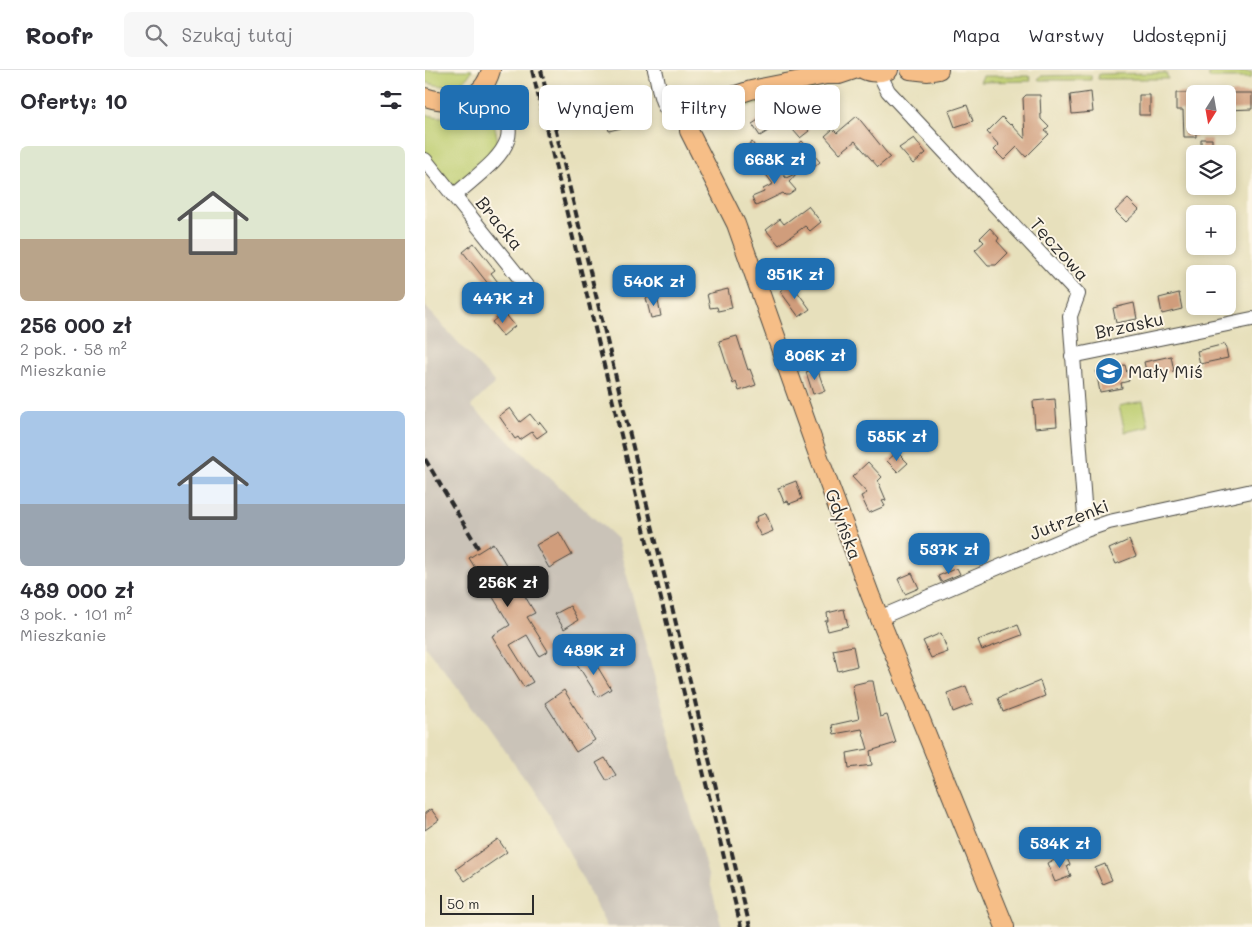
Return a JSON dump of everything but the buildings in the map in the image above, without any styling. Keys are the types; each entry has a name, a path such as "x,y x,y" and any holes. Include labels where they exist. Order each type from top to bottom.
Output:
{"main road":[{"path":"484,85 491,70"},
{"path":"745,93 829,72 839,74 854,70"},
{"path":"910,70 928,72 939,70"},
{"path":"425,97 440,101"},
{"name":"Gdyńska","path":"689,130 736,224 817,452 879,618 1005,927"}],"street":[{"path":"655,70 662,99"},
{"name":"Tęczowa","path":"877,71 887,91 1078,294 1070,316 1086,530"},
{"name":"Bracka","path":"454,196 502,152 508,142 508,130"},
{"name":"Bracka","path":"425,160 535,297"},
{"name":"Brzasku","path":"1072,356 1252,319"},
{"name":"Jutrzenki","path":"879,618 1109,522 1252,491"}],"shaded area":[{"path":"425,306 495,383 471,406 617,539 722,927 607,927 550,815 485,722 425,646"}],"green space":[{"path":"425,70 472,70 458,84 440,85 425,82"},
{"path":"1212,72 1252,72 1252,78 1209,78 1209,74"},
{"path":"1166,73 1168,79 1098,79 1099,74"},
{"path":"1089,75 1091,80 1038,79 1041,76"},
{"path":"983,76 1028,76 1031,81 980,82"},
{"path":"755,97 755,105 745,107 745,101"},
{"path":"425,114 439,117 440,130 496,130 497,150 475,165 462,182 455,186 449,184 425,155"},
{"path":"1143,401 1149,427 1125,432 1119,406"}],"railway":[{"path":"532,70 741,927"},
{"path":"541,70 750,927"},
{"path":"425,459 480,551"}],"place":[{"name":"Mały Miś","path":"1109,371"}]}
